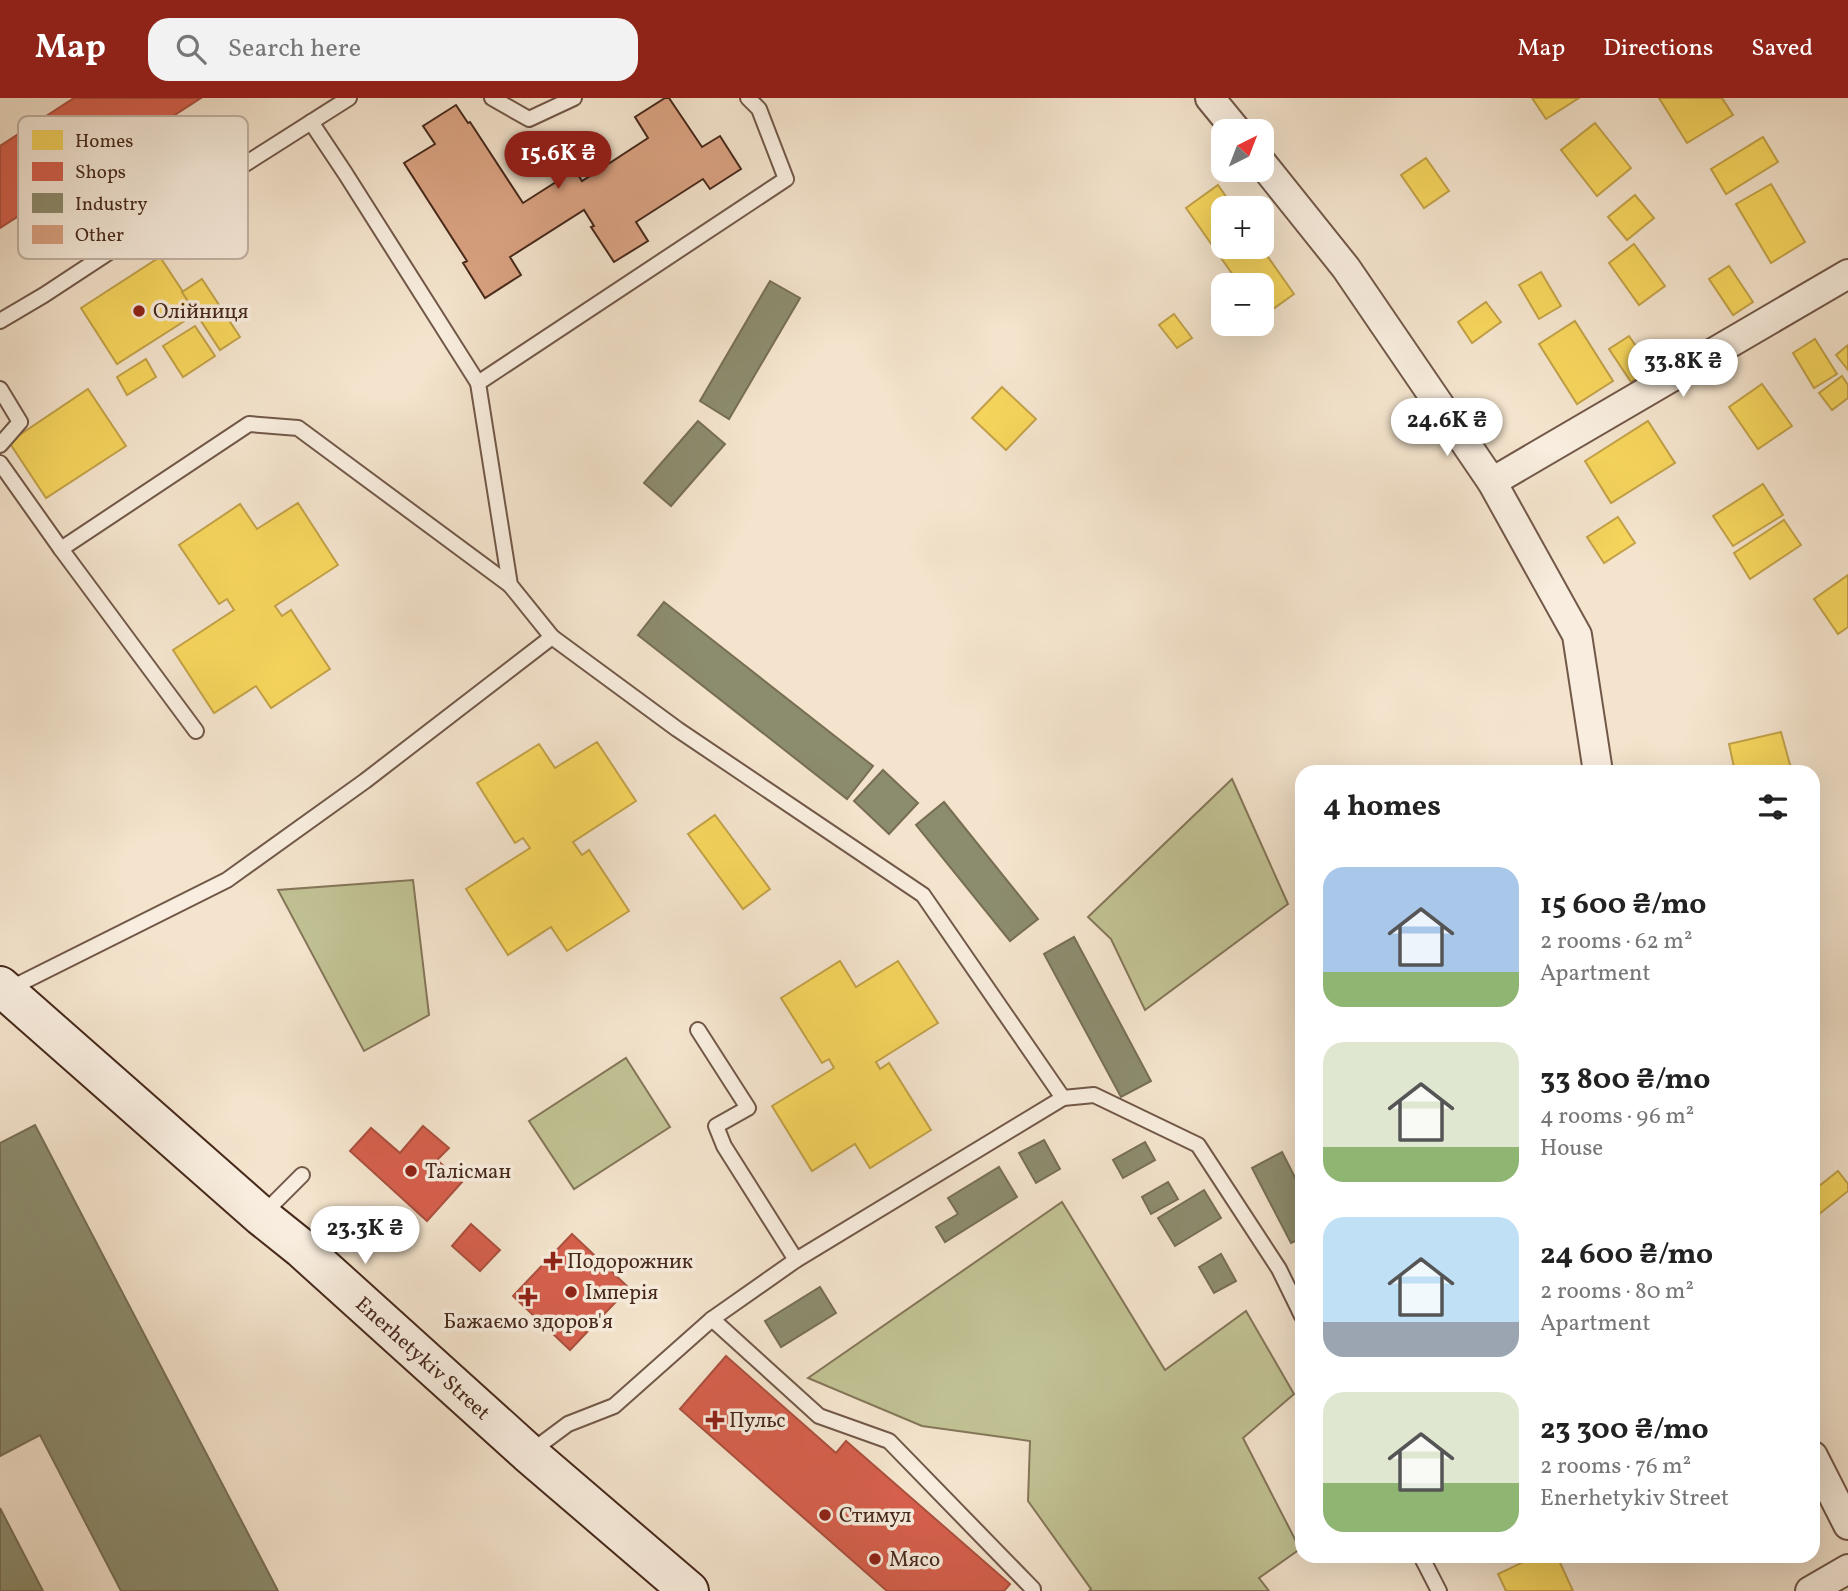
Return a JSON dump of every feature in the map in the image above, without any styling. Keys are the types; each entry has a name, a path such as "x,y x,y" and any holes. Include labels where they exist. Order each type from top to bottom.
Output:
{"main road":[{"name":"Enerhetykiv Street","path":"2,989 301,1248 528,1453 689,1591"}],"street":[{"path":"1210,98 1227,119"},
{"path":"1274,178 1346,268 1492,481 1577,635 1597,765"},
{"path":"1492,481 1848,274"},
{"path":"1820,1471 1848,1525"},
{"path":"1810,1591 1848,1569"}],"lane":[{"path":"248,163 349,98"},
{"path":"492,98 529,120 574,98"},
{"path":"478,383 786,179 759,109 748,98"},
{"path":"311,122 478,383 510,585"},
{"path":"0,321 100,259"},
{"path":"0,389 19,422 0,445"},
{"path":"61,549 249,424 298,428 510,585 552,637 677,729 923,895 1063,1098"},
{"path":"0,463 196,731"},
{"path":"2,989 227,880 365,781 552,637"},
{"path":"698,1030 748,1108 716,1126 723,1146 796,1260"},
{"path":"528,1453 568,1424 614,1406 712,1319 796,1260 1063,1098 1094,1095 1198,1145 1279,1269 1295,1302"},
{"path":"261,1216 302,1175"},
{"path":"712,1319 819,1416 889,1441 1034,1589 1032,1591"},
{"path":"1425,1563 1439,1591"}],"green space":[{"path":"1232,779 1288,904 1145,1010 1111,939 1088,917"},
{"path":"413,880 429,1015 364,1051 278,890"},
{"path":"626,1058 670,1127 574,1189 529,1121"},
{"path":"1062,1202 1165,1370 1246,1311 1294,1394 1243,1438 1295,1539 1295,1553 1259,1578 1269,1591 1089,1591 1091,1589 1028,1501 1030,1441 922,1426 808,1378"}],"building: Homes":[{"path":"1532,98 1579,98 1546,119"},
{"path":"1659,98 1722,98 1733,115 1687,143"},
{"path":"1595,123 1631,168 1597,196 1561,150"},
{"path":"1763,137 1778,162 1726,194 1711,169"},
{"path":"1426,158 1449,191 1424,208 1401,175"},
{"path":"1771,184 1805,242 1771,263 1736,204"},
{"path":"1218,185 1226,196 1211,196 1211,244 1186,208"},
{"path":"1635,195 1654,218 1627,240 1608,217"},
{"path":"1634,244 1665,286 1639,305 1609,263"},
{"name":"Олійниця","path":"157,259 161,259 197,313 117,364 81,308"},
{"path":"1222,259 1269,259 1294,294 1274,308 1274,273 1232,273"},
{"path":"1729,266 1753,302 1733,315 1709,279"},
{"path":"1541,272 1561,306 1539,319 1519,285"},
{"path":"202,279 240,337 220,350 182,292"},
{"path":"1486,302 1501,322 1472,343 1458,322"},
{"path":"1174,314 1192,338 1177,348 1159,325"},
{"path":"1575,321 1613,381 1577,404 1539,344"},
{"path":"195,326 215,356 183,377 163,346"},
{"path":"1629,336 1651,368 1631,382 1609,349"},
{"path":"1815,339 1837,374 1814,388 1793,353"},
{"path":"1848,345 1848,370 1836,355"},
{"path":"146,359 156,377 127,395 117,377"},
{"path":"1842,376 1848,385 1848,398 1832,410 1819,393"},
{"path":"1762,384 1792,426 1758,449 1729,407"},
{"path":"1002,387 1036,419 1006,450 972,418"},
{"path":"88,389 126,446 46,498 9,442"},
{"path":"1648,421 1675,463 1611,503 1585,461"},
{"path":"1763,484 1783,515 1733,546 1713,516"},
{"path":"298,503 338,565 275,606 282,616 291,610 330,669 271,708 256,686 214,713 173,650 234,610 227,599 219,604 179,545 240,504 257,529"},
{"path":"1618,517 1635,543 1604,563 1587,537"},
{"path":"1784,520 1801,545 1750,579 1734,553"},
{"path":"1848,575 1848,627 1838,634 1814,599"},
{"path":"1781,732 1790,765 1734,765 1729,744"},
{"path":"597,742 636,801 573,842 582,855 589,850 629,911 567,951 551,927 508,955 466,889 530,848 523,838 515,843 477,783 539,744 555,768"},
{"path":"715,815 770,889 743,909 688,834"},
{"path":"840,961 856,987 898,961 938,1023 876,1062 880,1069 889,1063 931,1130 870,1168 855,1144 812,1171 772,1106 834,1068 829,1059 822,1063 781,998"},
{"path":"1838,1171 1848,1184 1848,1191 1820,1213 1820,1185"},
{"path":"1521,1563 1560,1563 1573,1591 1506,1591 1498,1574"}],"building: Shops":[{"path":"74,98 201,98 173,116 46,116"},
{"path":"18,134 18,216 0,228 0,146"},
{"name":"Талісман","path":"423,1126 449,1148 437,1160 462,1182 427,1221 350,1151 371,1128 400,1153"},
{"path":"471,1224 500,1250 480,1271 452,1246"},
{"name":"Імперія","path":"572,1234 629,1288 570,1350 513,1296"},
{"path":"726,1356 836,1453 846,1441 1010,1584 1004,1591 887,1591 680,1409"}],"building: Industry":[{"path":"770,281 800,298 729,419 700,401"},
{"path":"698,421 725,444 671,506 644,483"},
{"path":"664,602 873,766 847,799 638,635"},
{"path":"883,770 918,803 889,834 854,801"},
{"path":"944,802 1038,919 1010,941 916,825"},
{"path":"1074,937 1151,1081 1121,1097 1044,954"},
{"path":"35,1125 278,1591 121,1591 40,1435 0,1456 0,1143"},
{"path":"1044,1140 1060,1169 1036,1183 1019,1153"},
{"path":"1145,1142 1155,1160 1123,1178 1113,1160"},
{"path":"1282,1152 1295,1177 1295,1241 1291,1243 1252,1168"},
{"path":"999,1167 1017,1197 945,1242 936,1227 958,1214 948,1198"},
{"path":"1168,1182 1178,1199 1151,1214 1142,1197"},
{"path":"1204,1190 1221,1218 1175,1246 1158,1218"},
{"path":"1221,1254 1236,1281 1214,1293 1199,1267"},
{"path":"820,1287 836,1313 781,1347 765,1321"},
{"path":"0,1508 43,1591 0,1591"}],"building: Other":[{"path":"669,98 702,147 720,136 741,169 710,189 703,179 636,222 648,241 614,262 591,227 594,226 584,210 510,257 521,275 485,298 463,263 467,261 404,163 435,144 423,126 456,105 523,203 575,170 582,181 648,138 635,117"}],"place":[{"name":"Олійниця","path":"139,311"},
{"name":"Талісман","path":"411,1171"},
{"name":"Подорожник","path":"553,1261"},
{"name":"Імперія","path":"571,1292"},
{"name":"Бажаємо здоров'я","path":"528,1297"},
{"name":"Пульс","path":"715,1420"},
{"name":"Стимул","path":"825,1515"},
{"name":"Мясо","path":"875,1559"}]}
